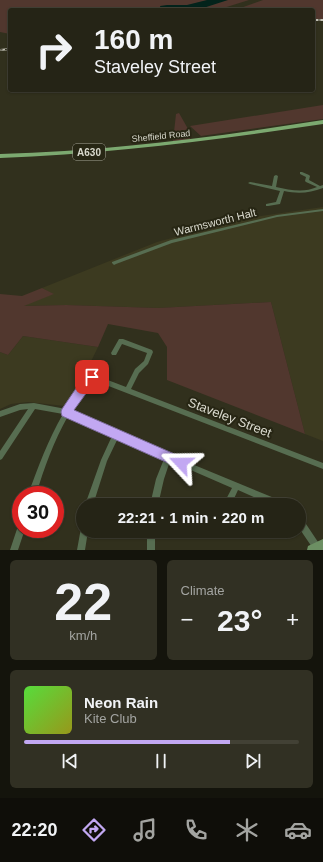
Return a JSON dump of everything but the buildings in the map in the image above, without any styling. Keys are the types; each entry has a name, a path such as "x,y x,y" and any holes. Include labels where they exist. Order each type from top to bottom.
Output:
{"main road":[{"name":"Sheffield Road","path":"0,156 67,154 190,142 323,122"}],"street":[{"path":"301,173 308,176 307,180 322,187"},
{"path":"274,188 276,176"},
{"path":"250,183 294,193 312,191 322,187"},
{"path":"268,205 278,203 282,190"},
{"name":"Warmsworth Halt","path":"114,263 172,242 277,216 323,210"},
{"path":"114,353 121,341 150,352 146,362 137,371 128,390"},
{"name":"Staveley Street","path":"66,412 91,377 323,466"},
{"path":"0,457 34,406"},
{"path":"0,414 20,407 34,406 66,412 116,435 265,498"},
{"path":"35,486 45,455 66,412"},
{"path":"91,498 104,460 116,435"},
{"path":"156,498 160,479 168,457"},
{"path":"230,498 236,486"},
{"path":"306,531 317,547"},
{"path":"14,550 18,538"},
{"path":"81,550 83,538"},
{"path":"151,538 151,550"}],"shaded area":[{"path":"0,0 249,0 223,8 8,8 8,34 0,32"},
{"path":"263,0 323,0 323,19 315,19 315,8 241,8"},
{"path":"323,105 323,119 201,136 190,126"},
{"path":"179,113 192,136 189,140 173,141 176,114"},
{"path":"323,207 323,441 305,434 271,302 158,308 66,305 22,306 53,294 42,288 157,242 247,218"},
{"path":"42,288 54,294 24,306 66,305 158,308 271,302 305,434 167,380 167,347 158,333 108,324 98,347 23,336 8,355 0,352 0,294 22,296"},
{"path":"23,336 98,347 81,382 65,406 28,402 11,404 0,409 0,352 8,355"}],"water":[{"path":"207,0 228,0 203,8 161,8 160,6 187,5"}],"railway":[{"path":"315,20 323,20"},
{"path":"0,50 8,49"}],"route":[{"path":"92,377 66,412 181,463"}]}
